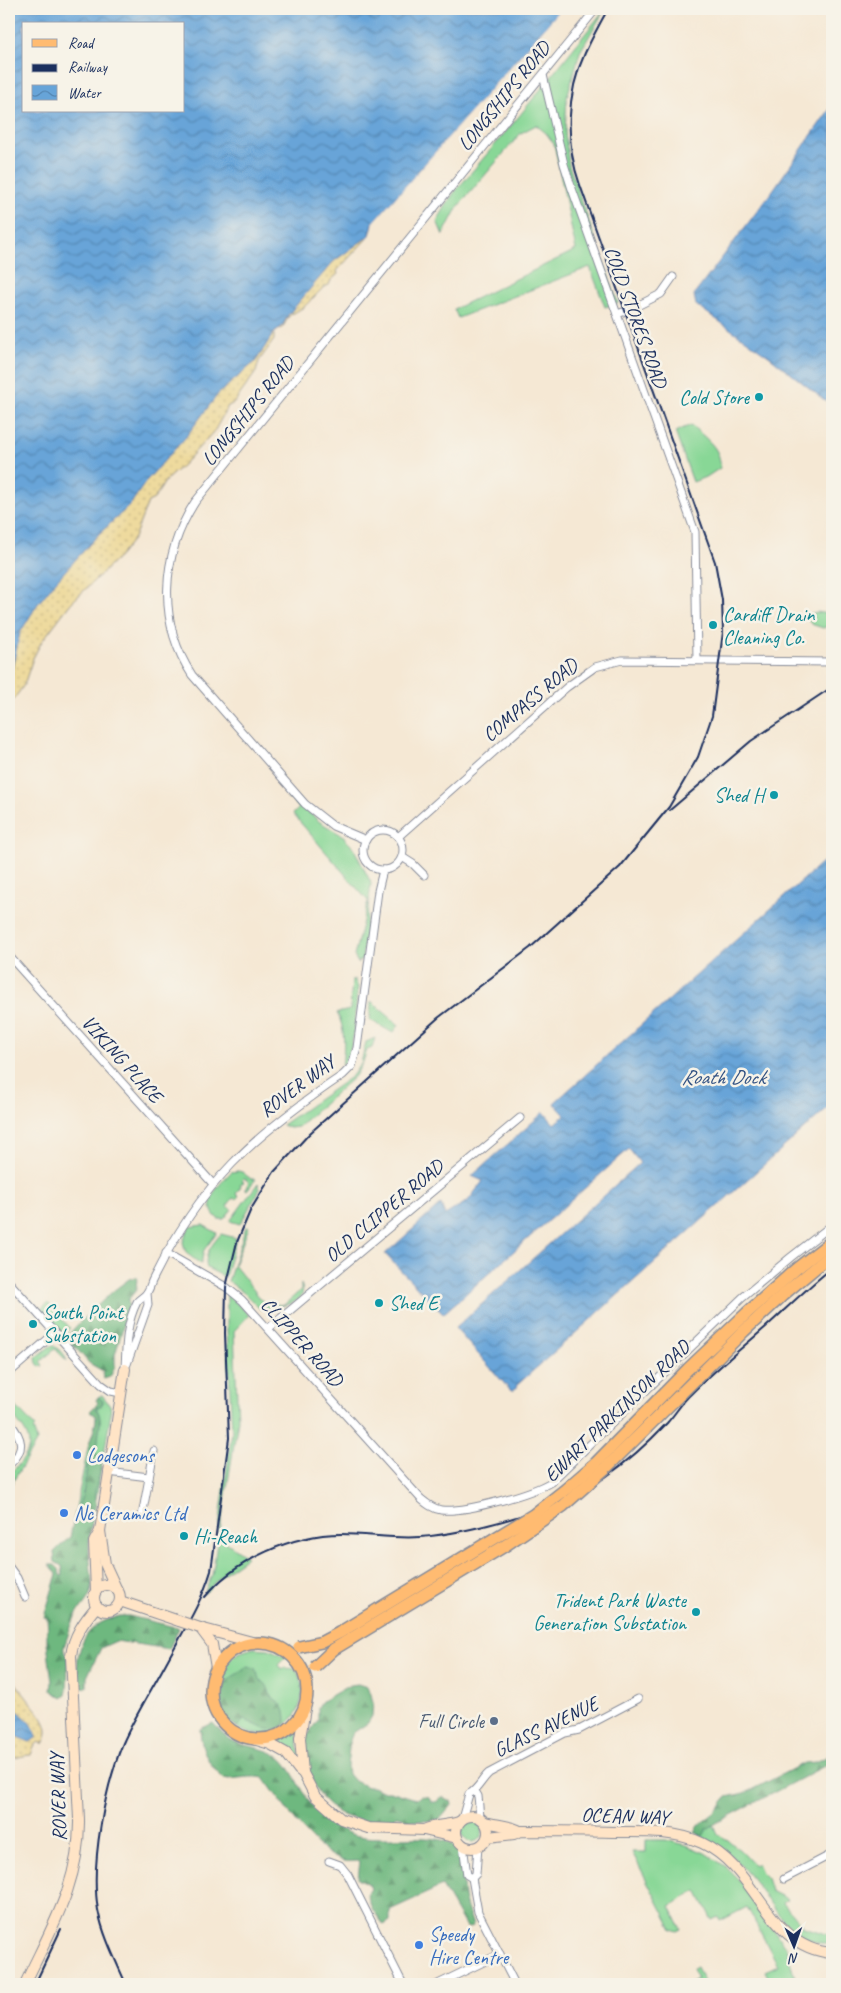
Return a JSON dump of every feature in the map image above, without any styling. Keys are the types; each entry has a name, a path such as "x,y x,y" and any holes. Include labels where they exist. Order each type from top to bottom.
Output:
{"main road":[{"name":"EWART PARKINSON ROAD","path":"278,1646 299,1647 322,1642 542,1508 596,1463 746,1313 796,1269 832,1241"},
{"name":"EWART PARKINSON ROAD","path":"307,1693 310,1675 315,1667 334,1649 506,1545 568,1501 607,1467 744,1331 799,1280 832,1254"},
{"path":"252,1642 278,1646 287,1652 301,1667 307,1693 296,1720 285,1731 266,1738 246,1737 232,1731 216,1713 211,1690 216,1668 225,1656 233,1650 252,1642"}],"street":[{"name":"LONGSHIPS ROAD","path":"366,840 333,826 305,804 189,670 176,644 169,613 167,589 172,552 179,530 195,502 596,9"},
{"name":"COLD STORES ROAD","path":"543,75 564,164 695,532 697,660"},
{"path":"617,314 661,294 673,277"},
{"name":"COMPASS ROAD","path":"398,837 567,687 588,671 602,664 622,660 832,662"},
{"path":"381,831 393,833 398,837 403,849 402,857 395,866 383,870 372,866 364,857 366,840 370,835 381,831"},
{"path":"402,857 413,864 424,875"},
{"name":"ROVER WAY","path":"146,1294 166,1253 193,1210 213,1184 236,1159 270,1128 343,1075 352,1066 357,1048 378,891 383,870"},
{"name":"VIKING PLACE","path":"9,956 213,1184"},
{"name":"OLD CLIPPER ROAD","path":"269,1328 520,1118"},
{"name":"CLIPPER ROAD","path":"166,1253 226,1287 242,1300 425,1502 443,1510 474,1507 546,1485 560,1475 742,1298 832,1225"},
{"path":"9,1282 100,1384 110,1391 121,1393"},
{"path":"125,1369 148,1305 146,1294"},
{"path":"120,1601 105,1564 100,1532 125,1369 126,1340 138,1301 146,1294"},
{"path":"9,1373 54,1334"},
{"path":"9,1422 17,1433 21,1445 19,1453 9,1466"},
{"path":"142,1516 154,1451"},
{"path":"108,1472 149,1477"},
{"path":"100,1532 94,1542 96,1591 94,1599 97,1606 104,1611 112,1610 120,1601"},
{"path":"9,1567 17,1578 24,1597"},
{"path":"96,1591 106,1585 117,1590"},
{"path":"120,1601 200,1628 252,1642"},
{"name":"ROVER WAY","path":"25,1984 66,1897 75,1868 79,1830 70,1656 74,1639 83,1621 97,1606"},
{"path":"200,1628 212,1644 216,1668"},
{"path":"307,1693 300,1738 303,1773 315,1796 341,1819 368,1828 424,1830 472,1848 478,1847 488,1837 488,1826 482,1819 478,1796 475,1791"},
{"name":"GLASS AVENUE","path":"460,1821 469,1794 475,1791 482,1779 497,1768 564,1733 579,1730 638,1699"},
{"path":"246,1737 279,1747 303,1773"},
{"path":"424,1830 431,1826 447,1826 469,1816 482,1819"},
{"name":"OCEAN WAY","path":"482,1819 495,1825 514,1827 520,1831"},
{"path":"460,1821 456,1829 467,1874 472,1878 478,1912 515,1984"},
{"name":"OCEAN WAY","path":"488,1837 514,1834 520,1831 661,1833 677,1835 702,1843 734,1865 775,1921 790,1936 808,1948 832,1953"},
{"path":"472,1878 476,1874 478,1847"},
{"path":"784,1879 832,1854"},
{"path":"329,1861 340,1865 348,1875 403,1984"},
{"path":"438,1984 500,1954"}],"green space":[{"path":"605,9 580,52 567,97 565,132 569,166 618,303 605,307 590,267 458,318 454,309 576,250 554,144 546,133 536,125 521,133 457,208 443,235 437,221 453,194 520,115"},
{"path":"691,425 712,444 720,461 720,468 708,476 693,482 675,432"},
{"path":"817,612 828,614 831,617 831,625 823,628 811,624 806,615"},
{"path":"291,797 320,822 345,837 353,847 371,883 362,959 358,963 354,956 368,901 293,814 299,808 290,798 287,799"},
{"path":"354,979 358,987 354,1029 350,1051 342,1066 343,1032 337,1013 350,1010 352,980"},
{"path":"371,1001 399,1025 393,1033 370,1020"},
{"path":"375,1038 372,1048 367,1050 363,1062 355,1076 298,1127 290,1128 282,1125 352,1076 361,1063 366,1042"},
{"path":"238,1171 251,1179 256,1179 247,1190 245,1189 249,1182 244,1178 242,1180 244,1182 240,1184 241,1186 236,1193 239,1196 236,1199 233,1198 227,1206 232,1209 224,1219 218,1219 211,1207 213,1194 231,1172"},
{"path":"258,1183 260,1189 240,1224 230,1221"},
{"path":"203,1225 217,1233 204,1250 201,1264 186,1253 183,1242 189,1227"},
{"path":"246,1227 249,1227 234,1265 264,1303 284,1305 301,1290 301,1284 303,1291 297,1301 283,1306 263,1307 261,1310 244,1293 228,1281"},
{"path":"221,1234 236,1238 225,1277 207,1268 206,1263 210,1250"},
{"path":"137,1277 136,1290 128,1300 129,1306 115,1355 115,1367 110,1377 104,1379 103,1371 89,1363 76,1348 67,1342 70,1333 79,1323 113,1291 129,1279"},
{"path":"227,1294 249,1315 234,1331 238,1420 219,1537 247,1557 223,1574 204,1594 212,1575 214,1564 232,1431"},
{"path":"48,1303 70,1328 66,1332 68,1335 67,1339 41,1309"},
{"path":"54,1346 63,1353 67,1361 55,1349 40,1362 43,1366 40,1367 36,1358 49,1347"},
{"path":"102,1395 110,1405 111,1413 96,1499 95,1488 101,1467 97,1454 91,1454 88,1461 84,1488 74,1518 88,1448 91,1451 94,1450 98,1434 100,1423 96,1408 103,1403 98,1397"},
{"path":"98,1397 103,1401 101,1406 96,1408 100,1417 100,1425 98,1443 92,1451 88,1448 96,1416 90,1411 98,1403 96,1400"},
{"path":"9,1399 35,1427 33,1429 37,1441 9,1488 9,1474 25,1457 29,1443 23,1429 9,1412"},
{"path":"94,1453 98,1457 101,1466 95,1493 96,1503 89,1542 92,1589 87,1600 76,1615 64,1647 67,1656 67,1682 66,1695 62,1698 51,1690 47,1618 44,1617 57,1574 49,1565 55,1565 59,1569 60,1575 63,1576 62,1566 55,1562 54,1552 70,1537 74,1518 83,1493 89,1456"},
{"path":"120,1616 129,1616 179,1628 169,1649 116,1641 101,1648 87,1677 87,1687 77,1689 79,1652 88,1633 106,1620"},
{"path":"253,1648 269,1649 286,1657 278,1665 282,1670 286,1667 288,1670 290,1668 297,1670 303,1687 300,1687 303,1689 302,1699 294,1716 288,1723 271,1733 254,1734 239,1728 227,1718 219,1703 217,1687 222,1670 236,1654"},
{"path":"247,1666 256,1668 259,1680 266,1684 271,1697 283,1706 286,1722 281,1727 271,1730 244,1720 237,1727 228,1721 224,1715 221,1698 225,1686 232,1677"},
{"path":"358,1684 367,1687 371,1694 373,1703 372,1716 368,1723 353,1733 350,1740 348,1774 353,1780 381,1791 390,1791 416,1799 422,1796 429,1797 432,1802 436,1802 442,1797 451,1801 452,1805 441,1818 434,1821 408,1821 396,1816 388,1823 354,1818 343,1815 334,1809 319,1793 309,1772 304,1740 318,1720 318,1707 322,1701 350,1685"},
{"path":"213,1723 231,1740 270,1752 283,1760 302,1791 316,1809 327,1820 346,1832 373,1838 434,1839 445,1841 454,1846 458,1851 462,1864 465,1901 473,1926 470,1928 466,1927 442,1886 390,1910 390,1921 384,1925 372,1909 367,1894 371,1889 369,1884 358,1878 360,1861 344,1861 333,1856 310,1838 264,1778 224,1779 214,1768 204,1751 200,1729"},
{"path":"297,1729 300,1763 289,1749 281,1743 281,1739"},
{"path":"832,1754 832,1762 718,1822 707,1829 703,1836 695,1832 701,1823 715,1812 727,1797 748,1792 804,1763 816,1762"},
{"path":"711,1820 717,1834 728,1840 754,1865 757,1863 761,1872 767,1878 771,1891 787,1900 783,1903 801,1926 832,1936 832,1945 816,1942 802,1936 791,1927 734,1859 698,1835 702,1825"},
{"path":"468,1822 476,1822 482,1828 482,1836 476,1842 468,1842 462,1836 462,1828"},
{"path":"646,1840 666,1840 686,1845 705,1853 725,1866 741,1882 786,1948 797,1984 779,1984 775,1977 769,1979 765,1971 778,1965 747,1907 720,1921 718,1917 712,1920 697,1891 670,1906 681,1929 677,1931 672,1929 632,1852 646,1852"},
{"path":"697,1967 705,1984 688,1984 698,1979 693,1969"}],"sand":[{"path":"457,126 373,223 370,235 337,271 338,274 331,280 329,285 324,287 304,307 289,316 283,327 274,333 274,340 259,361 256,372 234,403 228,406 215,430 183,465 166,480 154,499 148,502 134,538 119,557 71,603 42,641 33,658 24,685 9,706 9,594"},
{"path":"9,1672 44,1720 47,1732 42,1745 39,1742 34,1746 31,1755 12,1758 9,1758 9,1723 30,1742 35,1736 9,1709"}],"water":[{"path":"9,9 561,9 373,223 370,235 333,262 288,315 282,326 273,334 256,361 218,394 185,438 147,480 130,505 99,534 56,581 37,605 20,633 9,675"},
{"path":"832,106 832,406 770,357 696,305 694,295 773,190"},
{"name":"Roath Dock","path":"832,854 832,1104 516,1386 517,1388 511,1391 455,1328 640,1163 629,1149 443,1314 385,1254 441,1204 445,1215 468,1201 483,1181 472,1176 544,1112 554,1124 565,1115 554,1103"},
{"path":"9,1704 22,1714 32,1727 37,1737 30,1742 13,1735 9,1736"}],"pier":[{"path":"561,9 563,10 521,60 481,102 375,224 373,223"}],"railway":[{"path":"126,1984 106,1939 98,1910 96,1870 101,1825 110,1781 123,1743 191,1618 211,1571 229,1438 225,1333 226,1287 237,1242 251,1209 274,1172 310,1133 438,1018 530,948 620,867 669,807 698,757 712,716 723,632 722,600 715,562 580,185 572,152 570,119 574,85 585,53 608,9"},
{"path":"670,810 751,741 832,687"},
{"path":"205,1597 232,1572 266,1552 285,1544 323,1535 410,1537 451,1533 530,1513 580,1493 596,1484 640,1449 667,1423 700,1385 832,1268"},
{"path":"35,1984 61,1929"}],"place":[{"name":"Cold Store","path":"759,397"},
{"name":"Cardiff Drain Cleaning Co.","path":"713,625"},
{"name":"Shed H","path":"774,795"},
{"name":"Shed E","path":"379,1303"},
{"name":"South Point Substation","path":"33,1324"},
{"name":"Lodgesons","path":"77,1455"},
{"name":"Nc Ceramics Ltd","path":"64,1513"},
{"name":"Hi-Reach","path":"184,1536"},
{"name":"Trident Park Waste Generation Substation","path":"696,1612"},
{"name":"Full Circle","path":"494,1721"},
{"name":"Speedy Hire Centre","path":"419,1945"}]}
